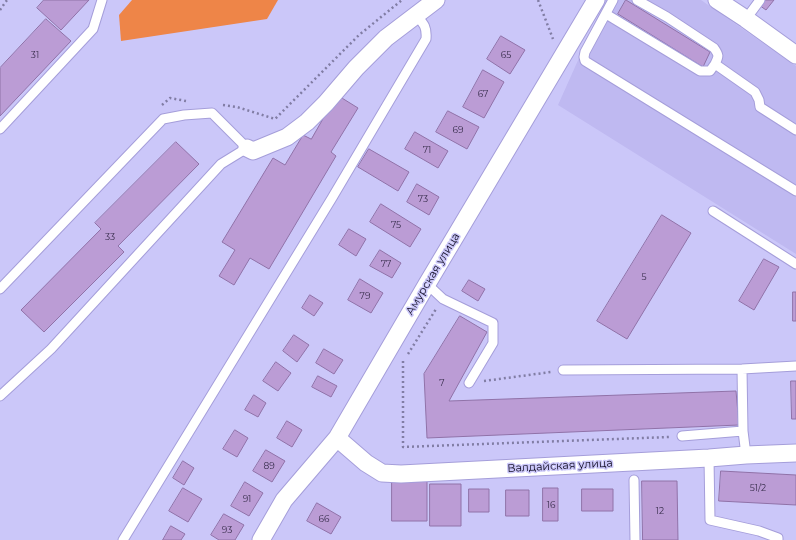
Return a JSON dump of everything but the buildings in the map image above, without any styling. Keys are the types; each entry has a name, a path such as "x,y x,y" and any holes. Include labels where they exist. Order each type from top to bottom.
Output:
{"street":[{"path":"247,148 253,151 287,137 307,122 326,103 356,68 386,38 436,0"},
{"name":"Амурская улица","path":"261,540 284,500 336,438 596,0"},
{"path":"717,0 796,55"},
{"name":"Валдайская улица","path":"336,438 366,463 382,473 401,474 796,453"}],"lane":[{"path":"0,129 93,29 102,0"},
{"path":"613,0 585,52 585,61 796,191"},
{"path":"606,14 700,71 710,71 718,58 718,53 714,48 668,16 637,0"},
{"path":"746,19 760,0"},
{"path":"123,540 426,39 427,30 416,15"},
{"path":"715,64 755,92 759,100 760,107 796,130"},
{"path":"0,289 163,119 184,115 212,113 247,148 221,164 51,349 0,396"},
{"path":"713,211 796,264"},
{"path":"427,284 443,298 493,323 493,343 469,383"},
{"path":"563,370 742,369 796,366"},
{"path":"742,369 743,431 746,455"},
{"path":"682,436 743,431"},
{"path":"709,458 710,520 759,531 778,538 778,540"},
{"path":"634,480 636,540"}],"path":[{"path":"0,10 7,0"},
{"path":"538,0 561,59"},
{"path":"443,298 402,362 403,447 682,436"},
{"path":"469,383 563,370"}],"shaded area":[{"path":"132,0 278,0 267,19 121,41 119,15"},
{"path":"605,0 701,0 796,66 796,254 558,105"}]}
